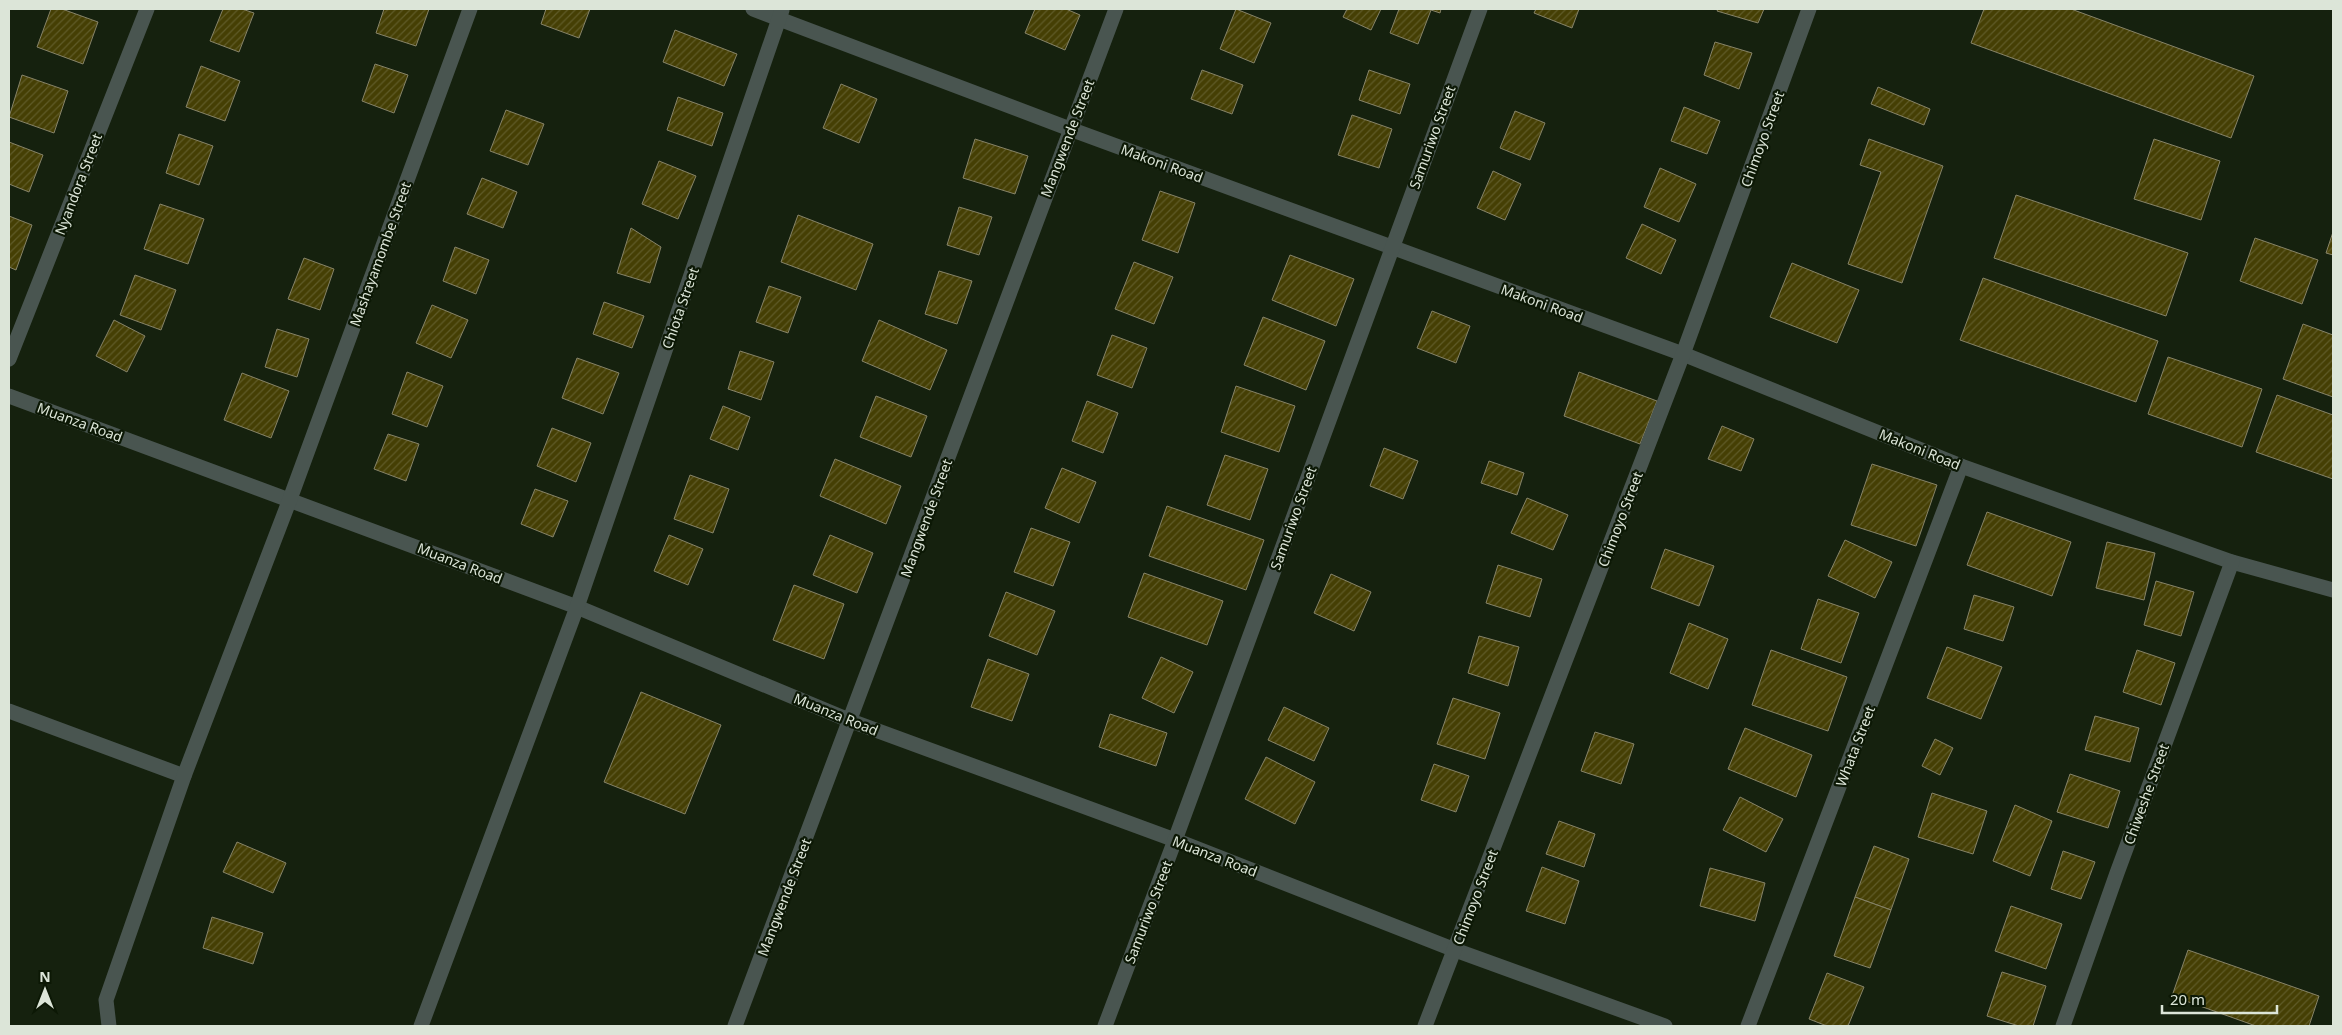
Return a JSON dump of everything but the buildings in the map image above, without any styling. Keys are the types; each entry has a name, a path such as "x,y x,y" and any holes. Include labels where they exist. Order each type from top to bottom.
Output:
{"street":[{"name":"Nyandora Street","path":"9,359 147,9"},
{"name":"Mashayamombe Street","path":"109,1026 106,1000 184,776 290,500 470,9"},
{"name":"Makoni Road","path":"754,9 781,13 1070,129 1683,354 1961,466 2232,562 2333,590"},
{"name":"Mangwende Street","path":"735,1026 851,721 1116,9"},
{"name":"Samuriwo Street","path":"1104,1026 1175,840 1480,9"},
{"name":"Chimoyo Street","path":"1425,1026 1683,354 1809,9"},
{"name":"Chiota Street","path":"421,1026 577,607 781,13"},
{"name":"Muanza Road","path":"9,396 577,607 851,721 1175,840 1454,950 1665,1026"},
{"name":"Whata Street","path":"1748,1026 1961,466"},
{"name":"Chiweshe Street","path":"2063,1026 2117,873 2232,562"},
{"path":"9,711 184,776"}]}
